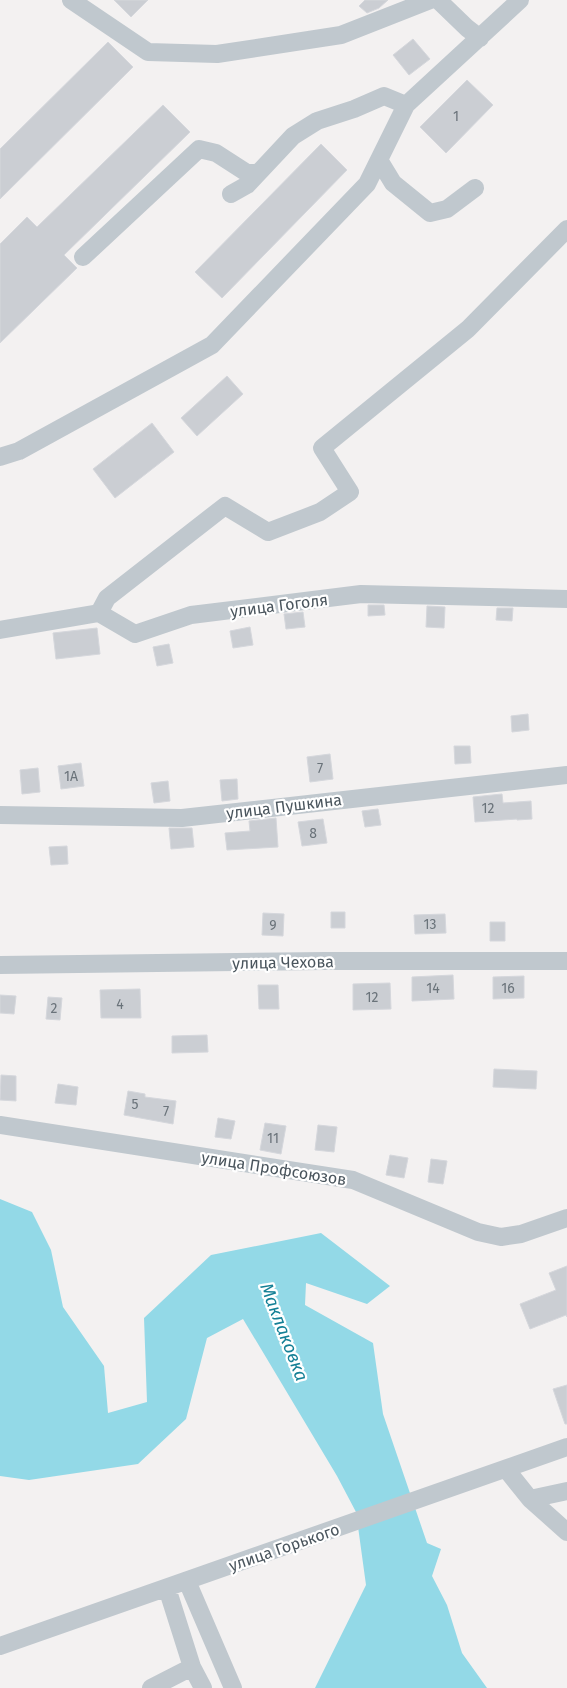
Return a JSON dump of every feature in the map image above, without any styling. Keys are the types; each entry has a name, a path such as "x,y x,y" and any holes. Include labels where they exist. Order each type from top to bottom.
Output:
{"street":[{"path":"72,0 148,52 217,54 340,35 430,0"},
{"path":"438,0 480,38"},
{"path":"0,457 19,451 212,345 367,184 406,105 520,0"},
{"path":"231,194 247,185 293,136 317,121 354,110 384,96 406,105"},
{"path":"83,257 199,149 216,153 247,173 258,173"},
{"path":"379,160 393,183 430,212 447,209 475,188"},
{"path":"0,630 99,614 107,598 225,506 268,532 320,512 350,492 322,448 468,329 567,229"},
{"name":"улица Гоголя","path":"99,614 135,634 191,615 361,594 567,599"},
{"name":"улица Пушкина","path":"0,815 182,818 567,775"},
{"name":"улица Чехова","path":"0,965 326,961 567,961"},
{"name":"улица Профсоюзов","path":"0,1126 353,1180 478,1232 501,1237 520,1234 567,1218"},
{"name":"улица Горького","path":"0,1646 567,1447"},
{"path":"506,1469 530,1499 567,1532"},
{"path":"530,1499 567,1491"},
{"path":"187,1581 233,1688"},
{"path":"167,1588 192,1667 203,1688"},
{"path":"152,1688 192,1667"}],"water":[{"name":"Маклаковка","path":"0,1199 32,1212 51,1250 63,1307 104,1366 108,1413 147,1402 144,1318 211,1255 321,1233 390,1286 367,1304 306,1283 305,1305 373,1343 383,1414 427,1543 441,1549 432,1576 447,1605 462,1653 487,1688 315,1688 366,1585 356,1512 337,1476 243,1319 207,1338 186,1419 138,1464 29,1480 0,1476"}],"building":[{"path":"114,0 148,0 131,17"},
{"path":"365,0 388,0 379,8 367,13 359,6"},
{"path":"413,39 430,59 409,75 393,55"},
{"path":"108,42 133,67 0,199 0,149"},
{"path":"467,80 493,105 446,153 420,127"},
{"path":"163,105 190,132 64,255 77,268 0,343 0,244 27,217 37,227"},
{"path":"321,144 347,170 222,298 195,272"},
{"path":"227,376 243,394 197,436 181,418"},
{"path":"152,423 174,452 115,498 93,469"},
{"path":"368,605 384,605 385,615 368,616"},
{"path":"427,606 445,607 444,628 426,627"},
{"path":"497,608 513,608 512,621 496,620"},
{"path":"303,612 305,627 286,629 284,614"},
{"path":"250,627 253,645 233,648 230,631"},
{"path":"97,628 100,654 56,659 53,633"},
{"path":"169,644 173,663 157,666 153,647"},
{"path":"528,714 529,730 512,732 511,716"},
{"path":"454,746 470,746 471,763 455,764"},
{"path":"330,754 333,779 310,782 307,757"},
{"path":"81,763 84,786 61,789 58,766"},
{"path":"38,768 40,792 22,794 20,770"},
{"path":"237,779 238,799 222,801 220,780"},
{"path":"168,781 170,801 154,803 151,783"},
{"path":"502,794 503,803 531,801 532,819 475,822 473,797"},
{"path":"378,809 381,825 365,827 362,811"},
{"path":"276,818 278,847 227,850 225,833 250,831 249,821"},
{"path":"323,819 327,843 302,846 298,822"},
{"path":"169,828 192,828 194,847 171,849"},
{"path":"67,846 68,864 51,865 49,847"},
{"path":"331,912 345,912 345,928 331,928"},
{"path":"263,913 284,914 283,936 262,935"},
{"path":"445,914 446,933 415,934 414,915"},
{"path":"490,922 505,922 505,941 490,941"},
{"path":"453,975 454,999 412,1001 412,977"},
{"path":"524,976 524,998 493,999 493,977"},
{"path":"390,983 391,1009 353,1010 353,984"},
{"path":"258,985 278,985 279,1009 259,1009"},
{"path":"140,989 141,1018 101,1018 100,990"},
{"path":"0,995 16,996 14,1014 0,1013"},
{"path":"48,997 62,998 60,1020 46,1019"},
{"path":"207,1035 208,1052 172,1053 172,1036"},
{"path":"494,1069 537,1071 536,1089 493,1087"},
{"path":"1,1075 16,1076 16,1101 0,1100"},
{"path":"58,1084 78,1087 76,1105 55,1103"},
{"path":"128,1091 145,1094 145,1097 176,1101 173,1124 124,1115"},
{"path":"218,1118 235,1121 231,1139 215,1137"},
{"path":"265,1123 286,1126 281,1154 260,1150"},
{"path":"318,1125 337,1127 334,1152 315,1150"},
{"path":"390,1155 408,1158 404,1178 386,1175"},
{"path":"431,1159 447,1161 443,1184 428,1182"},
{"path":"567,1266 567,1317 566,1315 530,1329 520,1304 556,1290 549,1273"},
{"path":"567,1385 567,1424 565,1424 553,1389"}]}
